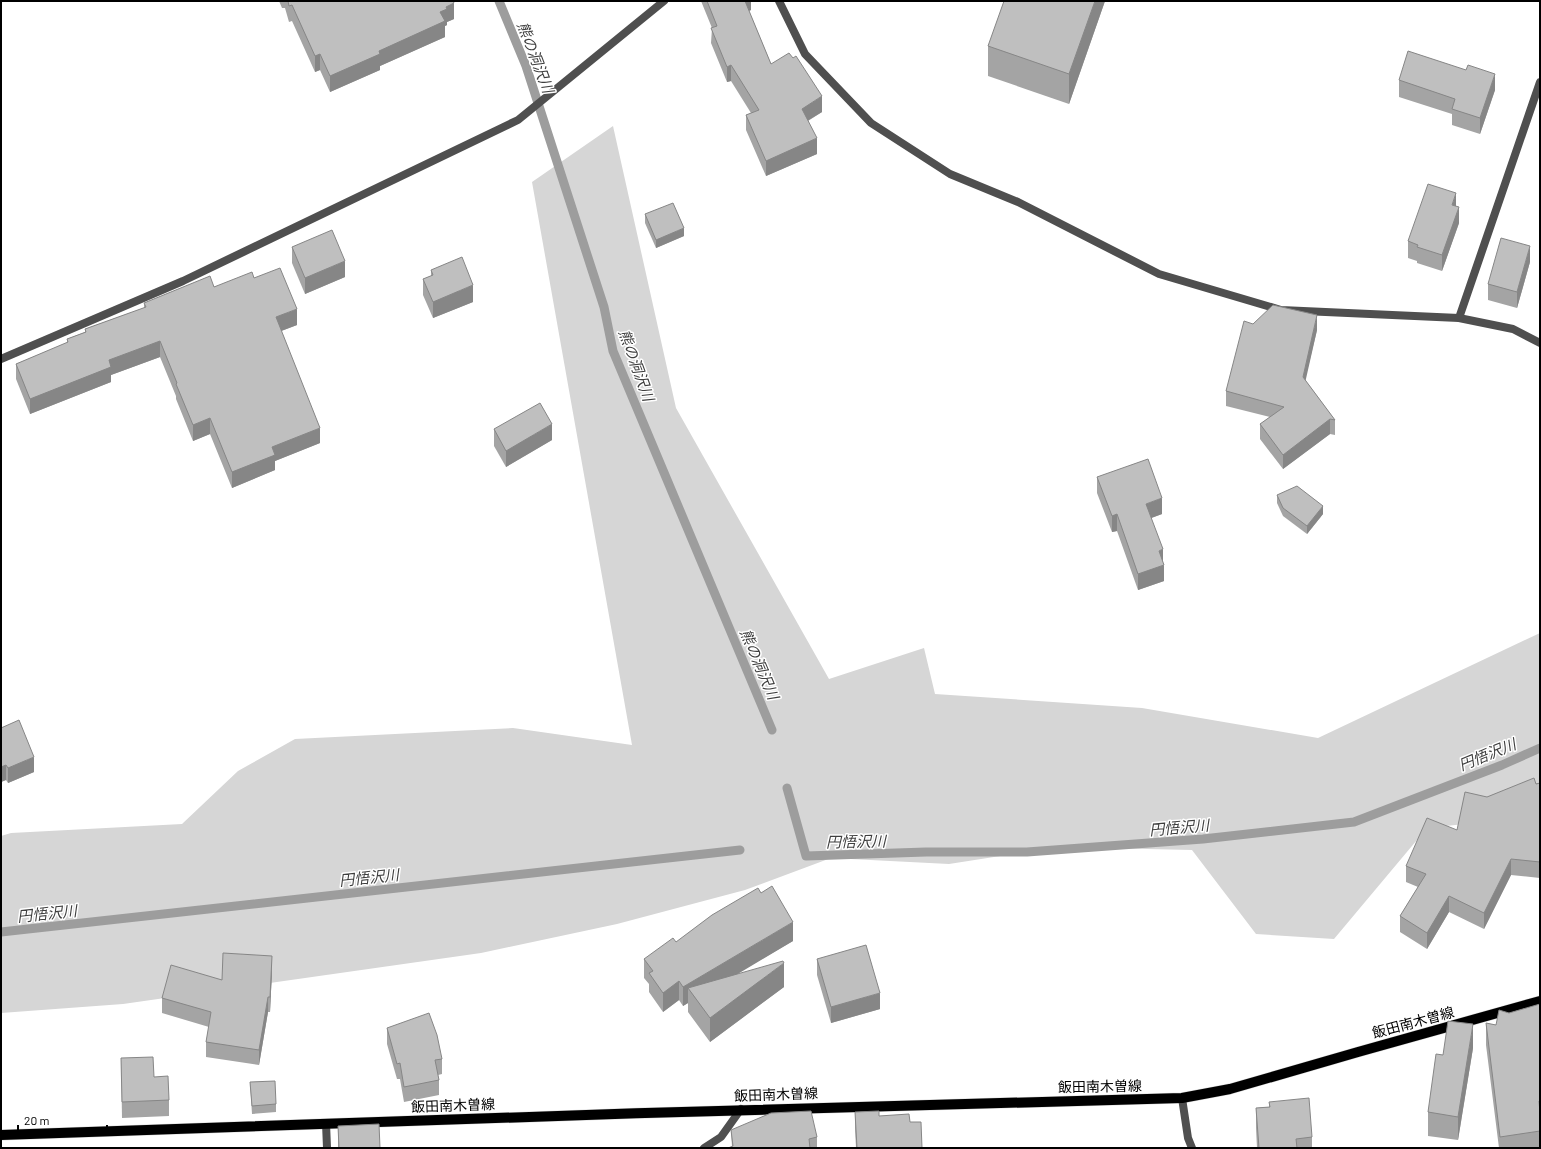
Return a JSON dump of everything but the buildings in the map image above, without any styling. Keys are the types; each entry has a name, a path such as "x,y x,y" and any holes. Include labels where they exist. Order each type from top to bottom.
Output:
{"main road":[{"name":"飯田南木曽線","path":"1,1136 742,1109 1182,1098 1230,1089 1540,1001"}],"street":[{"path":"1,358 183,281 518,120 664,1"},
{"path":"779,1 805,54 871,123 950,174 1018,202 1159,274 1281,310 1459,318 1513,329 1540,343"},
{"path":"1459,318 1540,82"},
{"path":"1182,1098 1188,1138 1192,1148"},
{"path":"704,1148 721,1137 742,1109"},
{"path":"326,1123 327,1148"}],"shaded area":[{"path":"613,126 676,408 829,679 924,648 935,694 1142,708 1318,738 1540,633 1540,816 1427,828 1334,939 1256,934 1192,850 1057,847 949,864 831,858 745,890 617,924 481,953 123,1004 1,1013 1,836 11,833 182,824 238,771 295,739 513,728 632,745 532,182"}],"waterway":[{"name":"熊の洞沢川","path":"499,1 526,66 604,307 613,351 772,730"},
{"name":"円悟沢川","path":"787,788 806,856 926,852 1027,852 1203,839 1354,822 1502,765 1540,748"},
{"name":"円悟沢川","path":"1,932 740,850"}]}
